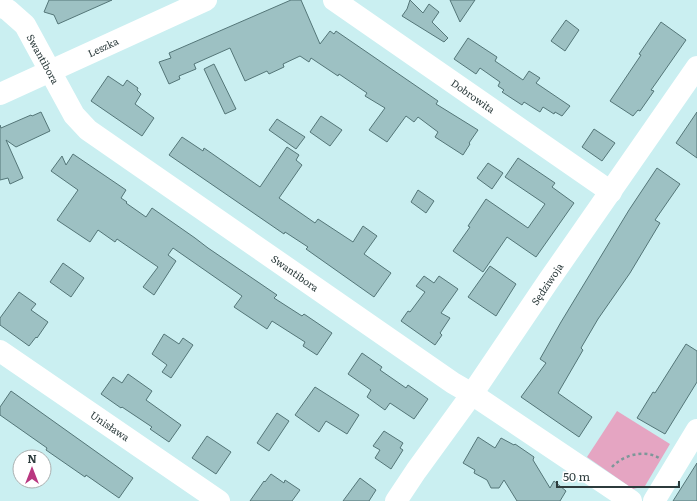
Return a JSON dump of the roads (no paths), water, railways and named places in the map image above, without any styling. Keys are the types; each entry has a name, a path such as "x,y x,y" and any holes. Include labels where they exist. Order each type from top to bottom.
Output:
{"street":[{"name":"Leszka","path":"0,94 206,0"},
{"name":"Dobrowita","path":"334,0 611,192"},
{"name":"Swantibora","path":"0,6 8,10 25,25 74,115 88,130 446,378 631,501"},
{"name":"Sędziwoja","path":"396,501 472,394 697,67"},
{"name":"Unisława","path":"0,351 219,501"},
{"path":"654,501 697,430"}]}
